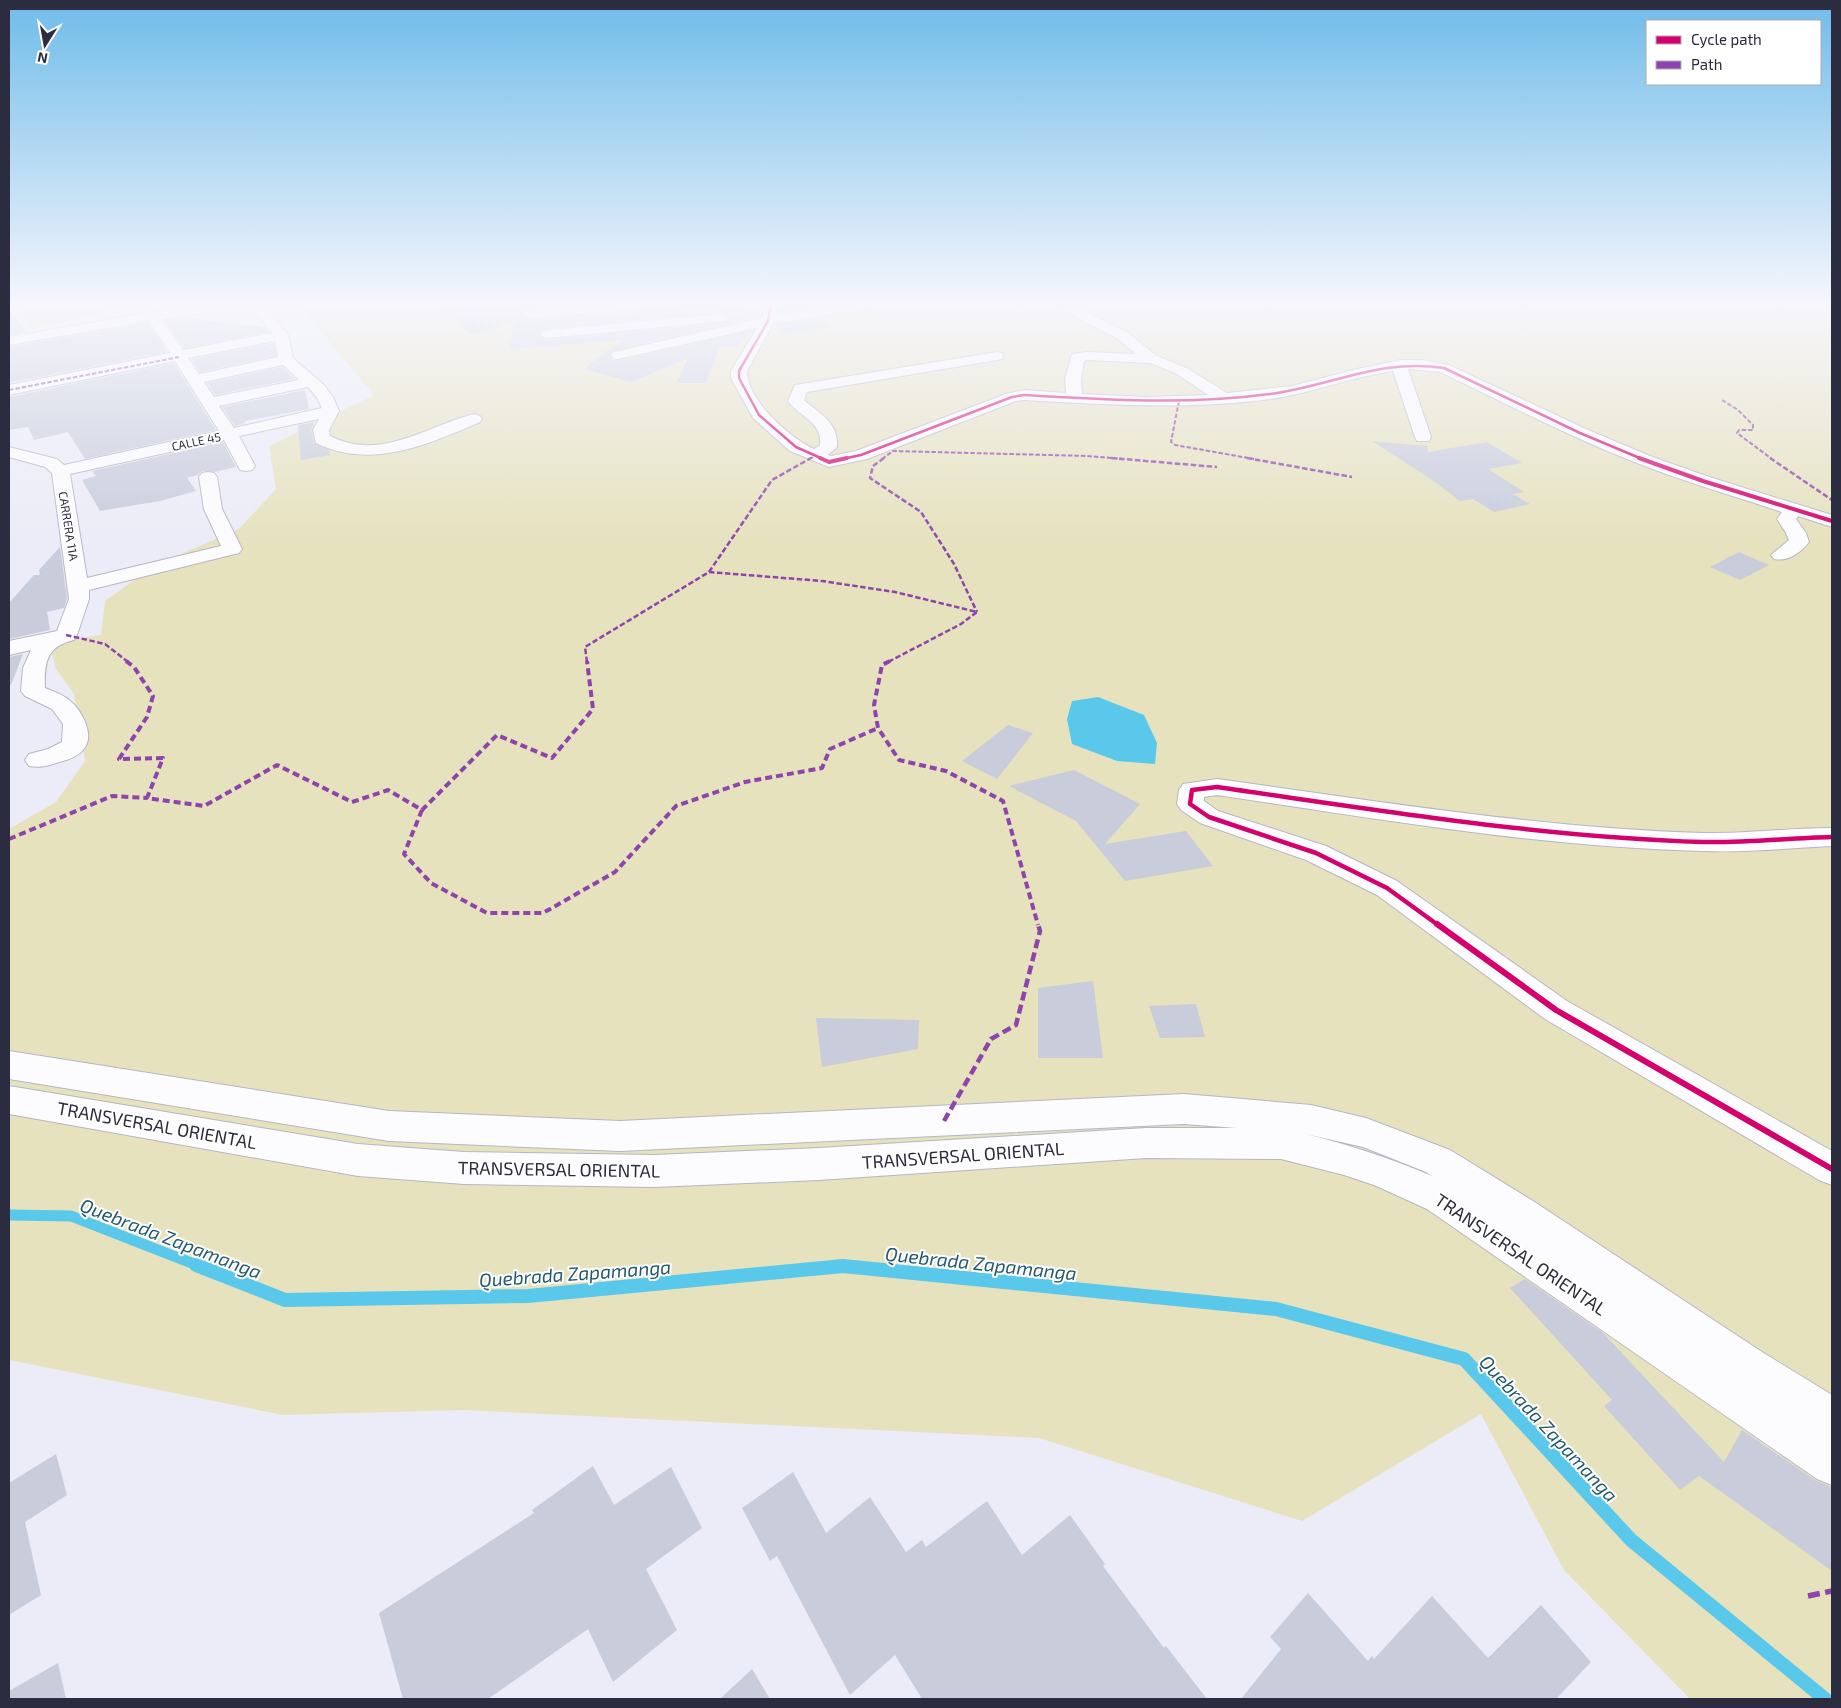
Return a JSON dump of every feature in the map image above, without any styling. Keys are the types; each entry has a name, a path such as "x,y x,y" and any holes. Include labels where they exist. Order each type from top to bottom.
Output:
{"street":[{"path":"9,390 52,382"},
{"path":"195,382 229,433 246,466"},
{"path":"210,404 310,382 325,397 331,411 321,430 322,439 331,445 346,450 395,447 440,433 474,419"},
{"path":"741,382 759,415 796,447 829,462 847,459 1012,397 1024,395 1131,402 1223,398 1290,391 1327,382"},
{"path":"815,456 828,447 830,438 827,428 796,401 801,388 831,382"},
{"path":"1073,382 1074,398"},
{"path":"1198,382 1223,398"},
{"path":"1404,382 1423,437"},
{"path":"1473,382 1580,433 1644,460 1703,481 1832,521"},
{"name":"CALLE 45","path":"17,470 56,467 331,411"},
{"path":"9,452 56,467"},
{"name":"CARRERA 11A","path":"56,467 79,599 60,636"},
{"path":"78,586 232,549 213,508 208,477"},
{"path":"1782,555 1799,542 1796,533 1786,519 1794,509"},
{"path":"9,648 60,636"},
{"path":"38,760 58,755 70,749 74,744 75,724 68,714 60,704 33,691 33,673 37,655 60,636"},
{"path":"1832,837 1706,842 1620,837 1383,810 1217,787 1192,790 1190,804 1209,817 1316,853 1387,888 1556,1010 1832,1169"},
{"name":"TRANSVERSAL ORIENTAL","path":"9,1065 389,1126 610,1136 1184,1109 1311,1120 1366,1133 1438,1161 1528,1218 1748,1366 1832,1419"},
{"name":"TRANSVERSAL ORIENTAL","path":"9,1100 358,1160 464,1168 655,1171 819,1164 1146,1143 1281,1144 1344,1159 1383,1172 1440,1198 1832,1464"}],"shaded area":[{"path":"363,382 1832,382 1832,1699 1690,1699 1564,1570 1481,1414 1302,1521 1039,1438 463,1410 283,1415 9,1360 9,829 56,802 85,761 74,694 56,669 49,642 101,635 105,601 153,566 239,529 276,489 269,446 374,395"}],"water":[{"path":"1098,697 1144,715 1157,743 1155,764 1117,761 1072,744 1067,719 1072,701"}],"building":[{"path":"83,382 186,382 216,430 85,459 68,432 34,440 28,427 9,430 9,397"},
{"path":"213,382 281,382 215,395 207,383"},
{"path":"678,382 706,382 706,383"},
{"path":"305,390 309,409 245,421 245,423 235,426 222,407"},
{"path":"315,422 311,430 314,443 329,450 331,455 301,460 298,425"},
{"path":"1372,441 1427,446 1428,452 1487,442 1522,463 1488,469 1524,492 1513,494 1530,504 1494,512 1473,499 1460,501 1435,482"},
{"path":"223,442 236,467 215,472 202,471 198,475 187,478 196,491 160,501 100,511 82,480 96,476 92,471"},
{"path":"60,547 67,598 64,608 47,612 50,630 9,639 9,603 34,575 40,575 39,570"},
{"path":"1739,552 1769,565 1740,580 1710,567"},
{"path":"23,654 11,685 9,684 9,657"},
{"path":"1008,725 1033,733 997,779 962,761"},
{"path":"1074,770 1140,804 1105,844 1186,831 1213,866 1125,881 1076,821 1009,786"},
{"path":"1093,981 1103,1058 1038,1058 1038,988"},
{"path":"1196,1004 1205,1037 1160,1038 1149,1006"},
{"path":"816,1018 919,1020 918,1049 822,1067"},
{"path":"1525,1279 1603,1333 1724,1462 1742,1430 1816,1481 1832,1487 1832,1571 1699,1476 1680,1490 1604,1406 1612,1400 1510,1288"},
{"path":"56,1454 67,1495 25,1522 41,1595 9,1615 9,1483"},
{"path":"593,1466 614,1505 671,1467 702,1528 646,1569 677,1630 613,1682 588,1629 488,1699 403,1699 379,1613 534,1513 532,1510"},
{"path":"793,1472 826,1533 870,1497 906,1552 922,1540 926,1547 987,1501 1022,1555 1070,1515 1105,1564 1103,1566 1164,1648 1166,1646 1207,1699 922,1699 895,1655 850,1695 777,1556 770,1561 742,1508"},
{"path":"1308,1593 1368,1661 1372,1656 1374,1659 1432,1596 1488,1658 1541,1605 1591,1662 1556,1699 1241,1699 1281,1649 1270,1637"},
{"path":"58,1663 66,1699 9,1699 9,1691"},
{"path":"752,1669 770,1699 720,1699"}],"waterway":[{"name":"Quebrada Zapamanga","path":"9,1215 71,1216 199,1266"},
{"name":"Quebrada Zapamanga","path":"196,1265 285,1300 528,1296 843,1266"},
{"name":"Quebrada Zapamanga","path":"843,1266 1276,1309 1464,1359 1631,1540 1825,1699"}],"marked path":[{"path":"9,390 52,382"},
{"path":"1722,400 1738,410 1753,425 1753,430 1739,430 1737,433 1778,464 1832,500"},
{"path":"1179,401 1171,442 1175,445 1352,477"},
{"path":"977,612 954,564 921,512 870,478 873,466 893,451 1087,456 1217,467"},
{"path":"709,572 772,480 815,456"},
{"path":"66,635 105,644 134,667 153,696 147,717 119,759 163,758 147,798 204,806 277,765 352,802 388,790 422,810 497,735 552,758 593,709 585,647 709,572 822,581 895,592 977,612 961,624 882,665 874,705 878,728 899,760 946,771 1003,801 1040,931 1016,1025 991,1039 944,1121"},
{"path":"422,810 404,854 431,883 487,913 543,913 615,872 676,806 745,782 822,768 830,749 878,728"},
{"path":"9,839 112,796 147,798"},
{"path":"1808,1596 1832,1591"}],"cycle path":[{"path":"741,382 759,415 796,447 829,462 861,455 1012,397 1024,395 1104,400 1182,401 1270,394 1292,391 1325,382"},
{"path":"1473,382 1580,433 1644,460 1703,481 1832,521"},
{"path":"1832,837 1735,842 1642,839 1460,821 1217,787 1192,790 1190,804 1209,817 1316,853 1387,888 1556,1010 1832,1169"}]}
